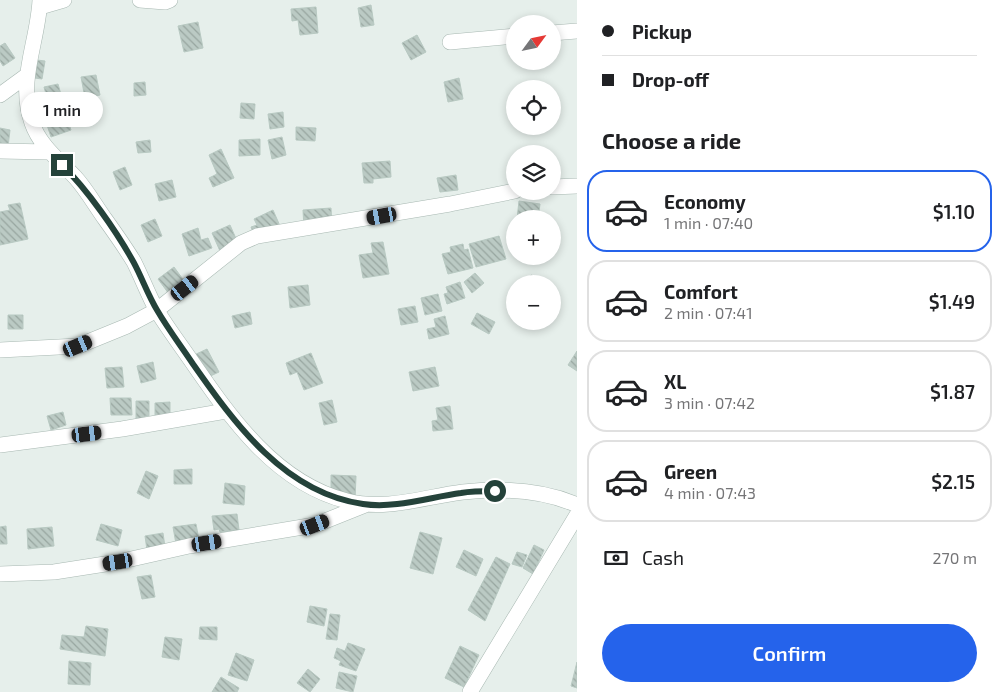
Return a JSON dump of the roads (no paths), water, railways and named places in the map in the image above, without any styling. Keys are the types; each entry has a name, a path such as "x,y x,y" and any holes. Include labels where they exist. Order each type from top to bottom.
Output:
{"street":[{"path":"64,0 40,3 26,76 27,103 33,125 49,152 76,178 106,220 133,261 157,310 226,410 252,441 274,461 299,478 344,500 365,505 406,503 463,492 511,490 554,495 577,504"},
{"path":"140,0 159,2 170,0"},
{"path":"561,32 577,31"},
{"path":"450,42 506,37"},
{"path":"0,95 26,76"},
{"path":"0,151 49,152"},
{"path":"561,187 577,186"},
{"path":"0,350 78,346 157,310 241,243 257,236 431,208 506,193"},
{"path":"0,445 122,429 226,410"},
{"path":"0,574 54,572 118,562 189,546 315,525 365,505"},
{"path":"470,692 577,515"}]}
